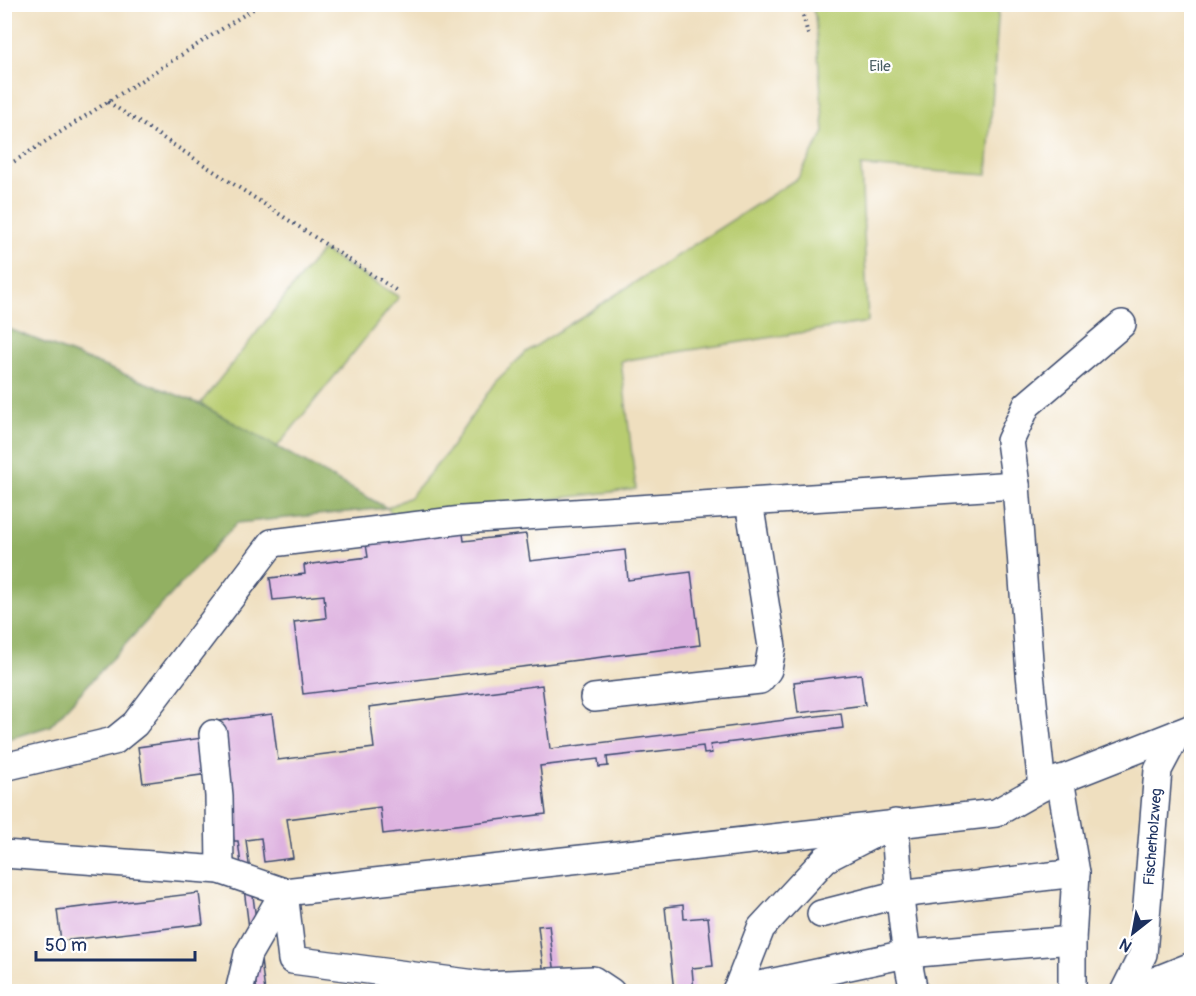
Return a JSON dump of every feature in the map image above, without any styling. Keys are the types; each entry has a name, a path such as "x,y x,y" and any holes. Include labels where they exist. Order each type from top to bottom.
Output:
{"lane":[{"path":"1070,992 1072,990 1076,873 1051,783 1030,674 1016,484 1010,441 1027,405 1122,324"},
{"path":"4,767 114,741 135,724 272,543 462,520 1016,484"},
{"path":"594,698 760,680 768,670 772,647 749,502"},
{"path":"4,854 220,870 284,892 996,813 1051,783 1184,731"},
{"name":"Fischerholzweg","path":"1126,992 1143,954 1158,770 1184,731"},
{"path":"213,734 219,796 220,870"},
{"path":"895,824 899,894 906,954 914,992"},
{"path":"736,991 761,928 825,860 895,824"},
{"path":"821,914 899,894 1076,873"},
{"path":"284,892 292,960 484,988 593,980 611,992"},
{"path":"238,992 248,954 284,892"},
{"path":"736,991 906,954 1072,940"},
{"path":"1126,992 1191,966"}],"path":[{"path":"4,168 261,4"},
{"path":"800,4 809,38"},
{"path":"108,102 397,291"},
{"path":"4,468 4,481"}],"green space":[{"name":"Eile","path":"811,5 999,5 987,175 861,166 868,322 621,361 636,489 396,518 387,508 410,497 447,453 495,382 526,352 798,178 824,132 815,16"},
{"path":"322,250 399,297 277,447 200,404"},
{"path":"4,327 200,404 387,508 237,523 50,726 5,740"}],"building":[{"path":"462,526 464,541 526,534 530,561 625,550 628,580 691,572 700,645 303,694 294,622 326,618 324,595 273,600 270,578 305,574 304,565 368,557 365,538"},
{"path":"861,674 865,705 798,713 794,682"},
{"path":"542,685 550,749 841,713 843,728 710,745 712,753 704,754 703,746 607,757 608,766 599,767 598,759 540,766 546,814 383,834 380,807 287,819 293,858 264,862 261,838 246,840 265,992 257,992 238,841 234,841 219,721 272,714 278,760 374,748 369,707"},
{"path":"202,738 208,774 143,783 138,747"},
{"path":"199,893 203,924 61,941 57,910"},
{"path":"683,905 684,919 708,917 713,966 692,968 694,992 674,992 665,907"},
{"path":"549,925 557,992 546,992 538,926"}]}
